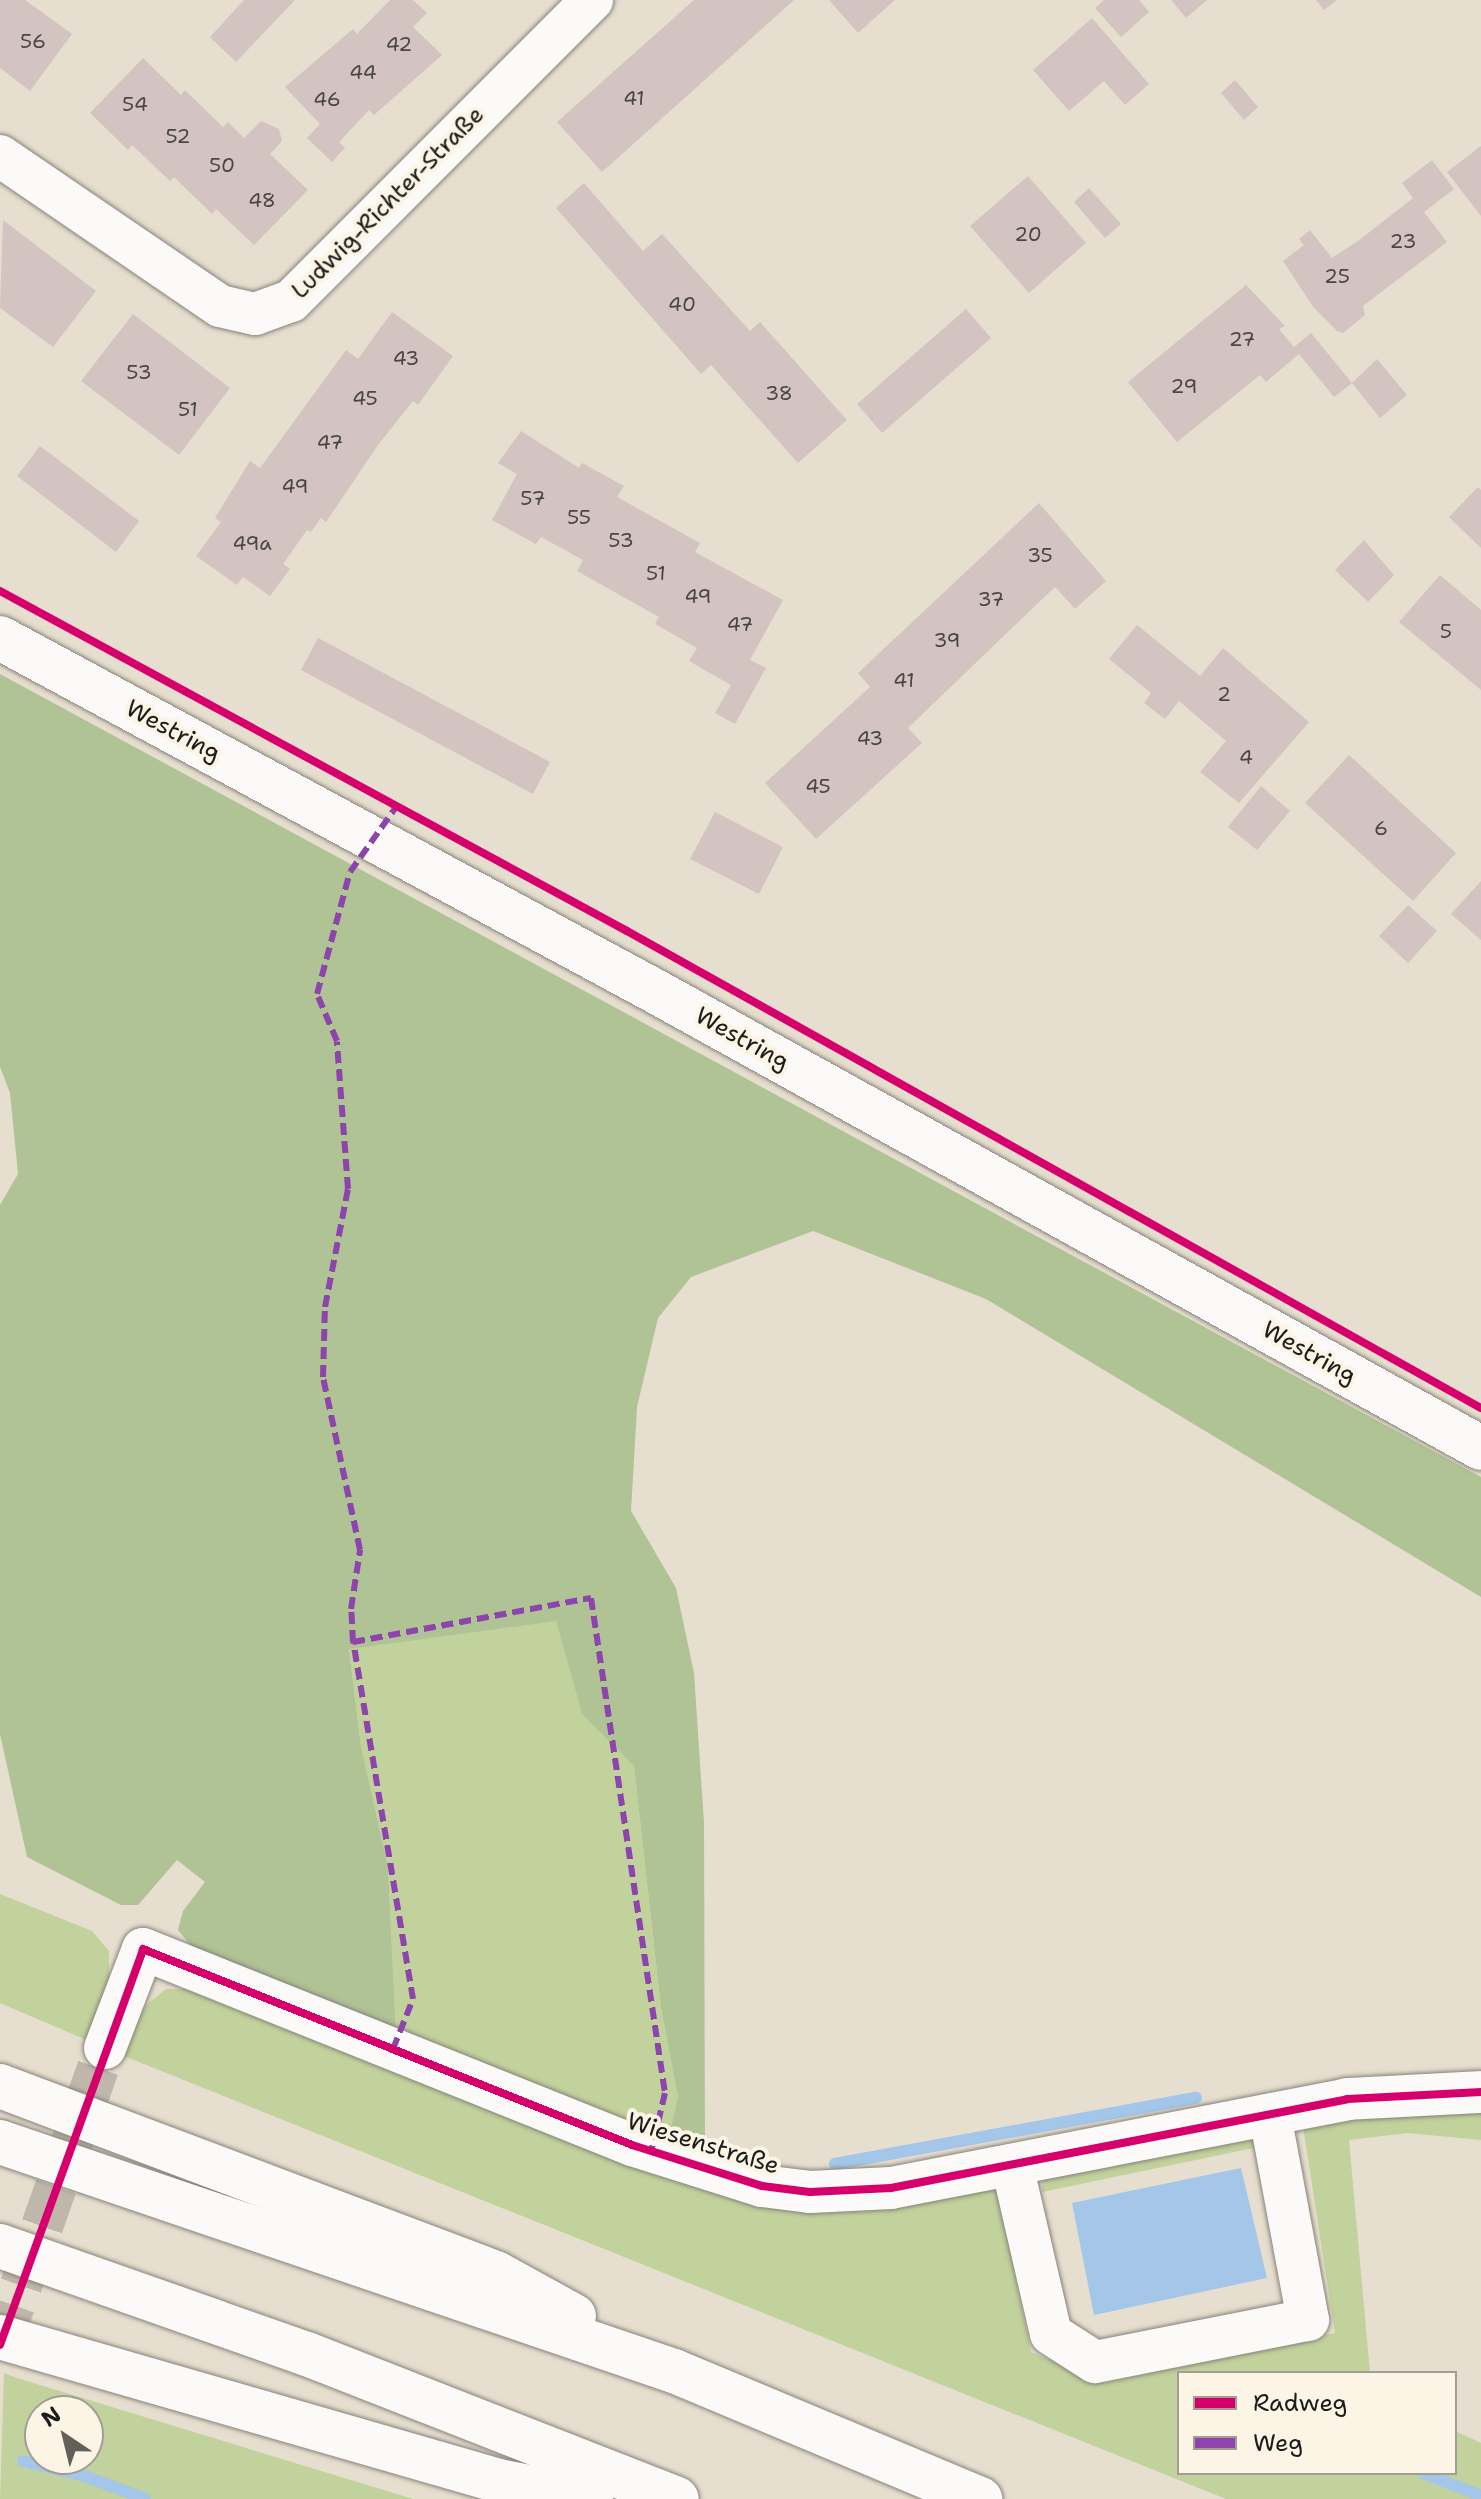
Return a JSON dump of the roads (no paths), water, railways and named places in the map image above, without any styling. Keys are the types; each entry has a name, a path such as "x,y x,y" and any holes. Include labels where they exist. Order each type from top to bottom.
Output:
{"main road":[{"name":"Westring","path":"0,638 653,990 1481,1448"},
{"path":"0,2086 496,2273 674,2371"},
{"path":"0,2142 674,2371 980,2499"},
{"path":"0,2246 307,2354 677,2499"},
{"path":"0,2337 499,2481 591,2499"}],"street":[{"name":"Ludwig-Richter-Straße","path":"0,156 220,306 255,314 291,301 592,0"},
{"name":"Wiesenstraße","path":"105,2048 143,1949 632,2145 762,2186 810,2192 891,2188 1347,2099 1481,2092"},
{"path":"1012,2165 1051,2334 1095,2362 1308,2320 1270,2114"}],"water":[{"path":"1241,2168 1267,2278 1094,2315 1072,2203"}],"waterway":[{"path":"835,2164 1196,2098"},
{"path":"23,2461 85,2476 145,2499"},
{"path":"1428,2475 1481,2496"}],"tunnel":[{"path":"0,2345 105,2048"}]}
